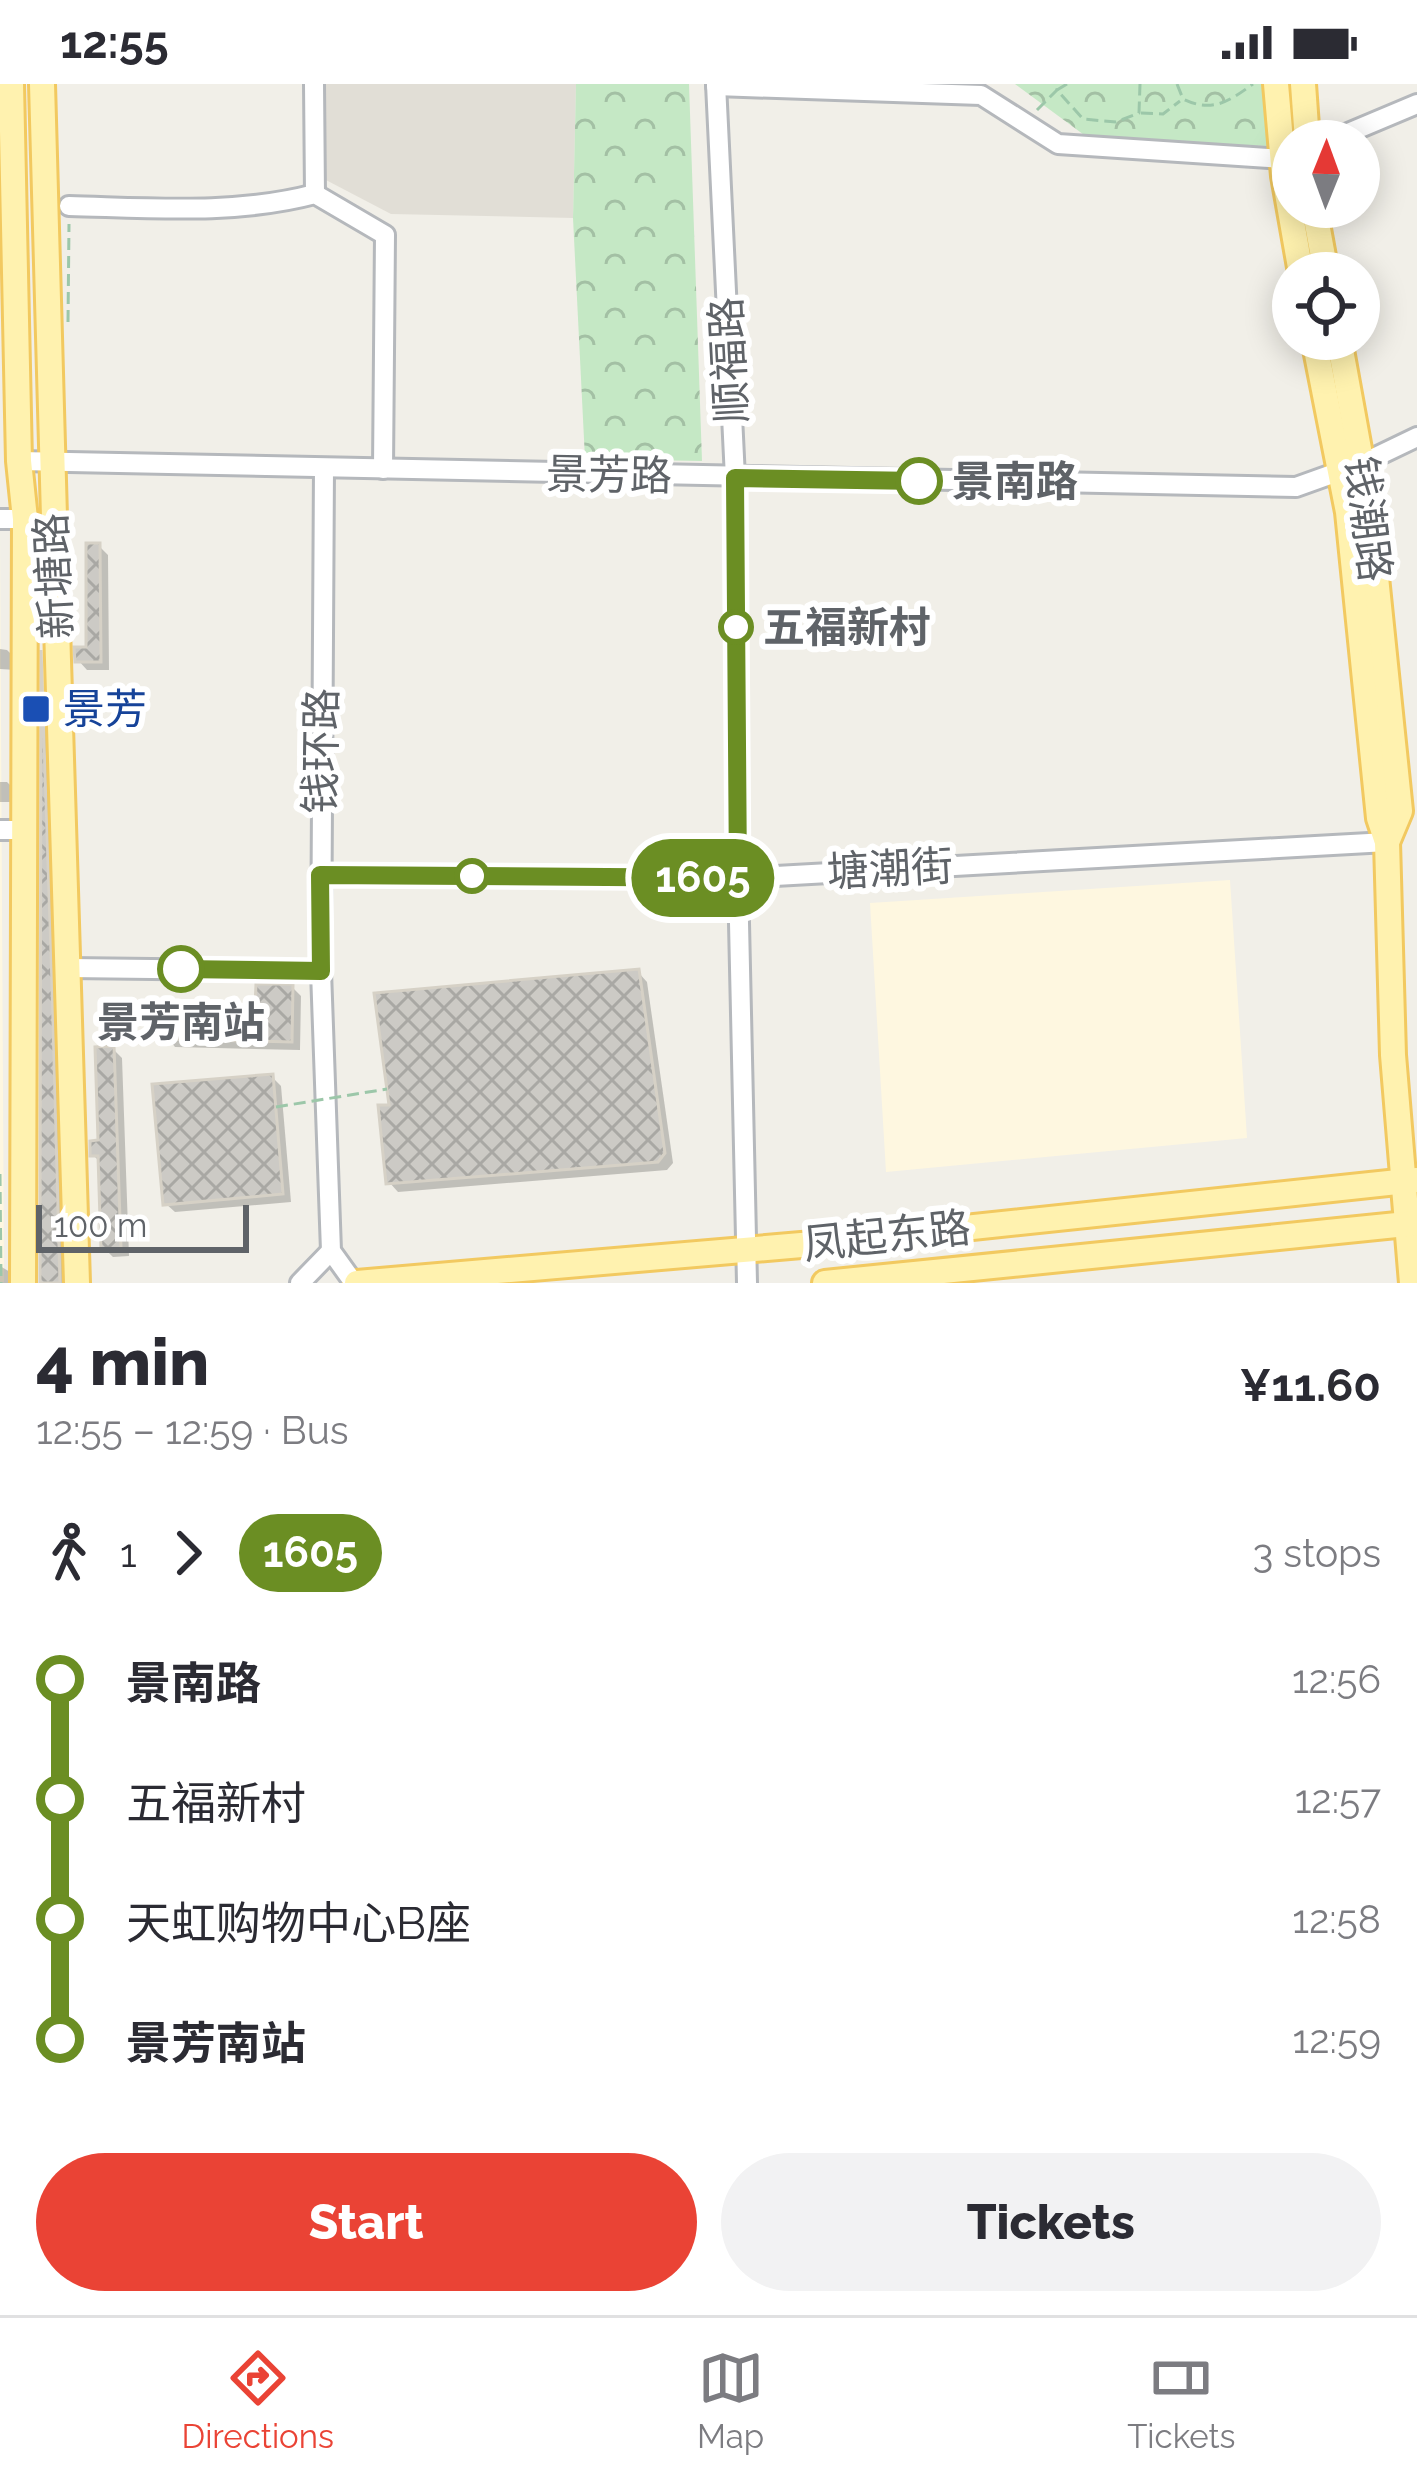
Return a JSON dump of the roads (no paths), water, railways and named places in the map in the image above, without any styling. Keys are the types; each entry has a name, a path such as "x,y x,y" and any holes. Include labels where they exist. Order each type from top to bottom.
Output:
{"main road":[{"name":"新塘路","path":"11,84 19,461 12,519 12,830 22,1283"},
{"name":"新塘路","path":"42,84 49,461 77,1283"},
{"path":"1276,84 1279,120"},
{"path":"1303,84 1306,120"},
{"name":"钱潮路","path":"1320,360 1351,468"},
{"name":"钱潮路","path":"1341,360 1351,468 1348,512 1378,818 1387,842 1393,1055 1410,1181 1412,1283"},
{"name":"凤起东路","path":"355,1283 748,1249 1410,1181"},
{"name":"凤起东路","path":"825,1283 1412,1223"}],"street":[{"path":"314,84 315,194"},
{"path":"716,85 981,95 1058,144 1272,158"},
{"name":"顺福路","path":"716,85 735,478 747,1283"},
{"path":"1379,120 1417,104"},
{"path":"69,206 209,209 315,194 386,236 383,469"},
{"name":"景芳路","path":"19,461 1296,487 1351,468 1417,436"},
{"name":"钱环路","path":"324,468 320,875 331,1251"},
{"name":"塘潮街","path":"320,875 738,878 1387,842"},
{"path":"69,968 321,971"},
{"path":"300,1283 331,1251 355,1283"}],"place":[{"name":"景南路","path":"919,481"},
{"name":"五福新村","path":"736,627"},
{"name":"景芳","path":"36,709"},
{"name":"景芳南站","path":"181,969"}]}
